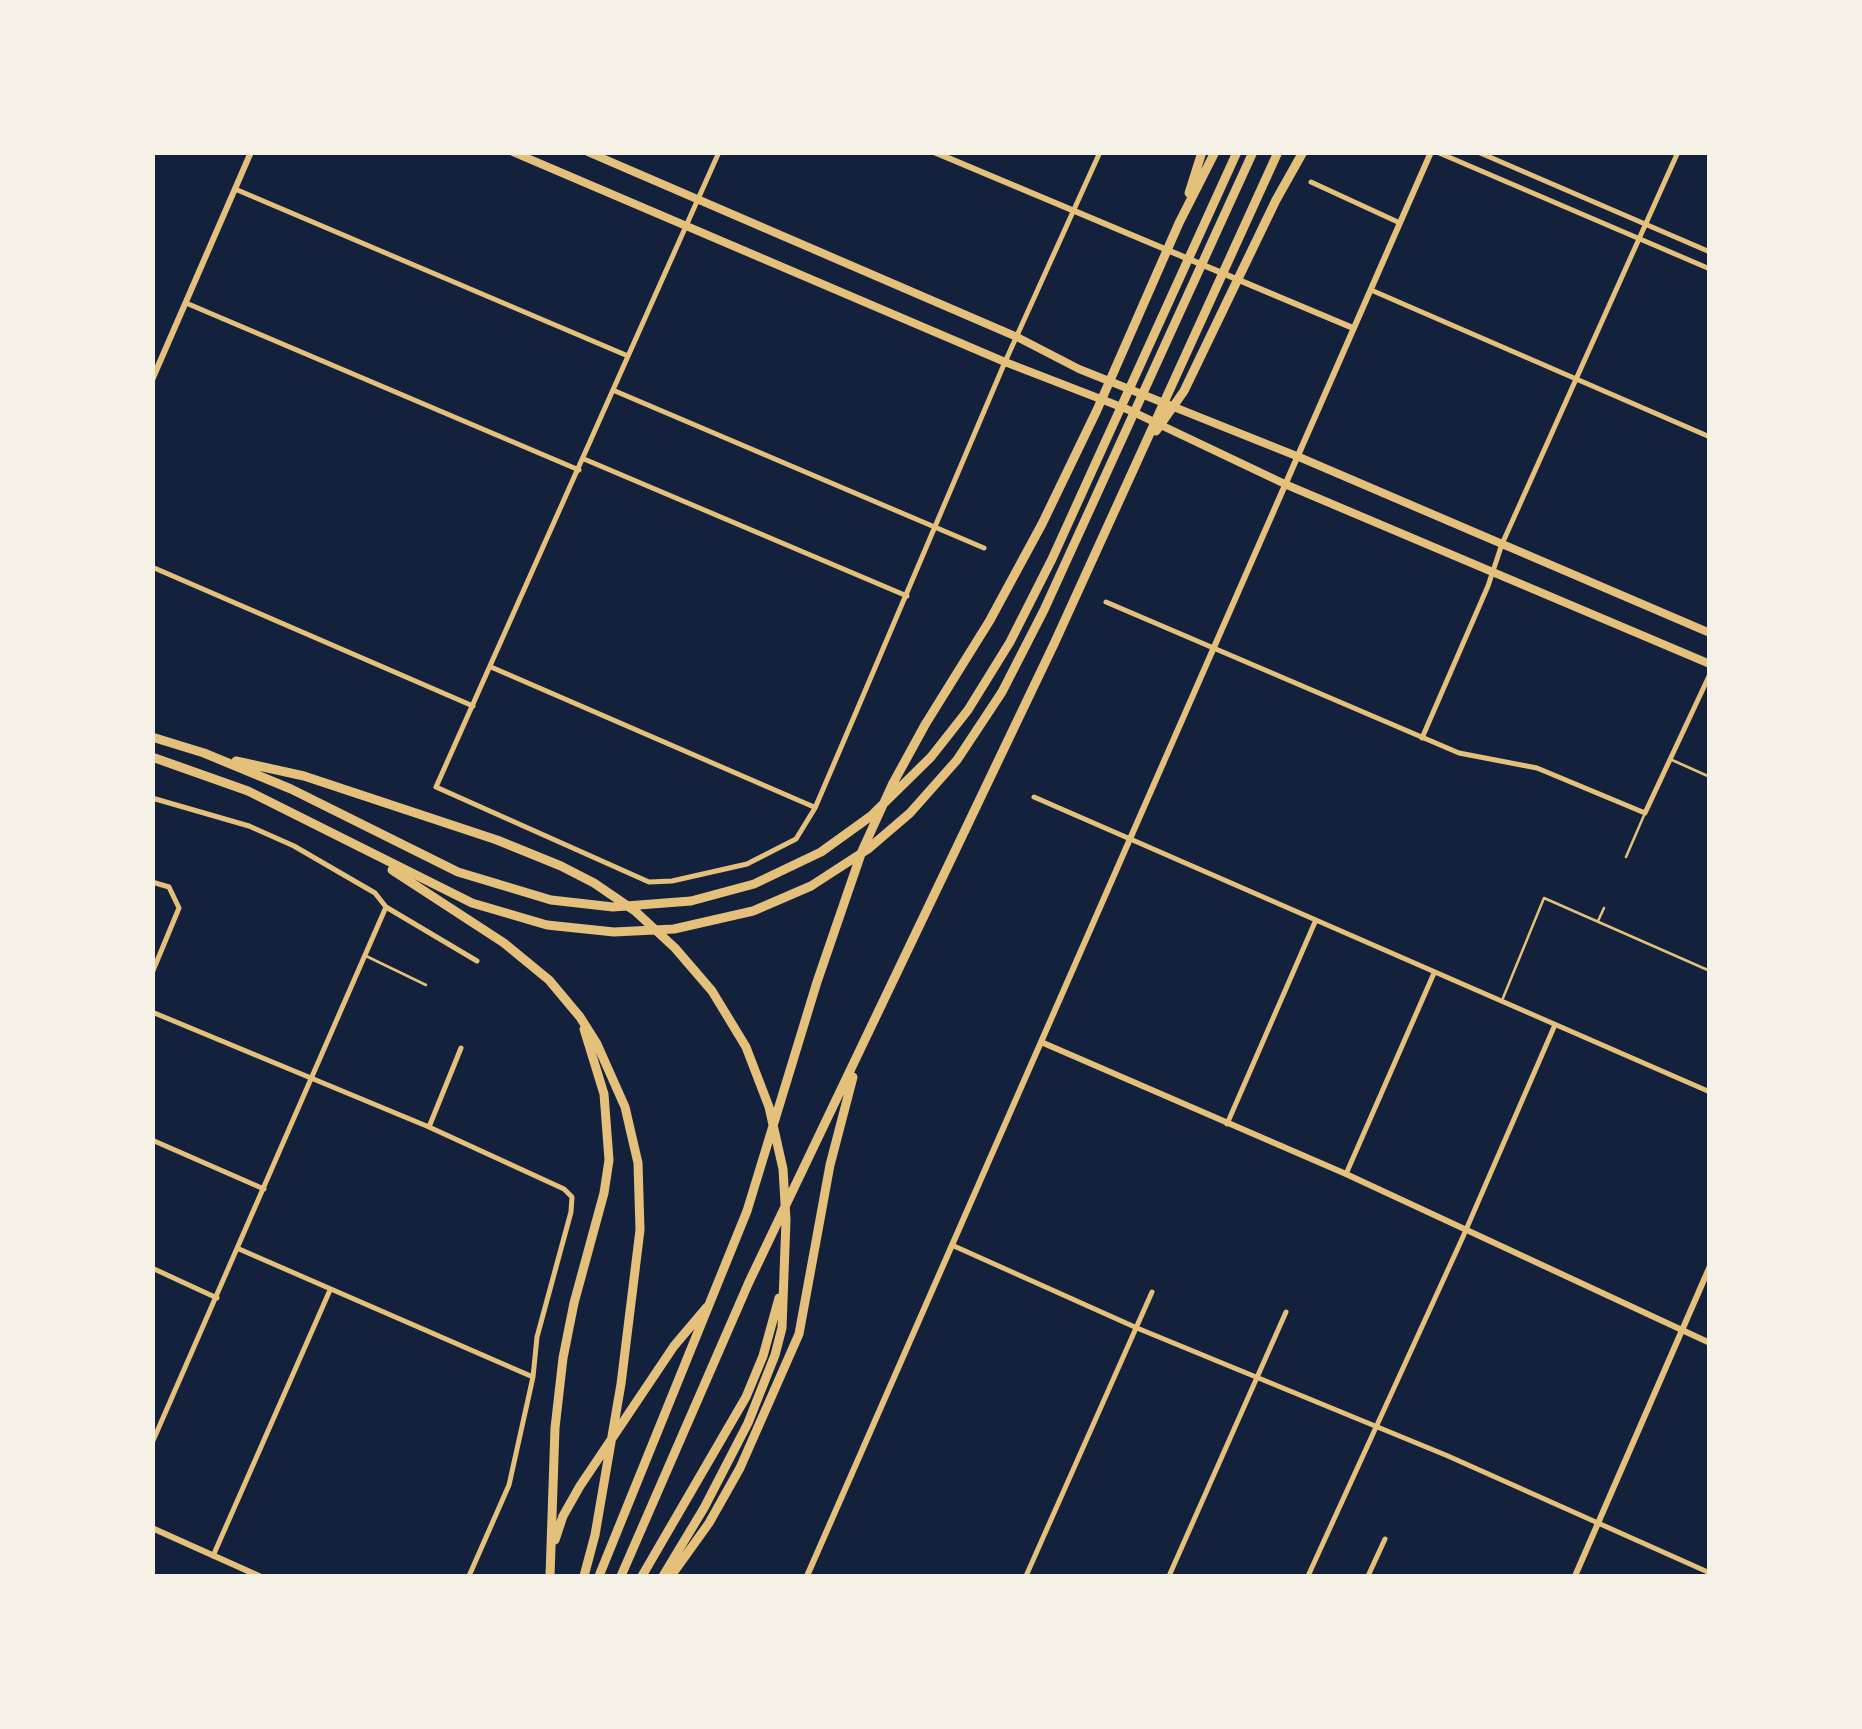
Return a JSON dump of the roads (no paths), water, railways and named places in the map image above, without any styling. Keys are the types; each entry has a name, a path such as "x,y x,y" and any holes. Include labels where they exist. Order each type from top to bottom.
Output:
{"highway":[{"path":"1179,222 1202,152"},
{"path":"599,1576 747,1211 862,850 926,723 990,620 1042,524 1098,410 1179,222 1215,152"},
{"path":"204,753 290,789 458,872 551,900 614,907 691,901 754,884 821,852 872,816 922,767 968,710 1010,642 1052,559 1236,152"},
{"path":"152,757 248,791 428,883 498,913 567,928 614,932 674,929 753,910 810,886 868,849 937,785 1009,679 1253,152"},
{"path":"621,1576 749,1282 857,1060 1278,152"},
{"path":"1142,450 1184,391 1303,152"},
{"path":"152,737 304,776 535,854 594,883 648,922 693,967 730,1019 758,1075 778,1140 785,1193 786,1247 778,1326 765,1382 667,1576"},
{"path":"332,832 516,952 549,980 597,1044 625,1107 638,1163 640,1230 621,1384 584,1576"},
{"path":"550,1576 563,1358 609,1160 604,1094 580,1017"},
{"path":"667,1576 709,1524 740,1468 798,1334 830,1166 857,1060"},
{"path":"552,1553 563,1516 580,1486 674,1346 712,1301"},
{"path":"642,1576 746,1397 778,1326"}],"main road":[{"path":"514,152 1005,362 1072,386 1287,484 1710,664"},
{"path":"588,152 1017,337 1078,370 1299,458 1710,633"}],"street":[{"path":"152,380 251,152"},
{"path":"719,152 436,788 649,882 672,881 747,864 796,839 814,808 1005,362 1100,152"},
{"path":"934,152 1352,328"},
{"path":"807,1576 1299,458 1352,328 1434,152 1710,268"},
{"path":"1478,152 1710,252"},
{"path":"1422,738 1494,572 1502,544 1678,152"},
{"path":"1311,182 1400,222"},
{"path":"236,189 630,356"},
{"path":"1371,290 1710,438"},
{"path":"186,303 579,470"},
{"path":"615,391 984,548"},
{"path":"584,459 907,596"},
{"path":"152,567 473,706"},
{"path":"1106,602 1422,738 1459,752 1537,768 1645,813 1710,674"},
{"path":"490,667 814,808"},
{"path":"1034,796 1710,1092"},
{"path":"152,798 249,826 294,846 375,893 386,907 476,960"},
{"path":"152,882 166,885 178,901 178,915 152,973"},
{"path":"152,1443 386,907"},
{"path":"1227,1124 1315,922"},
{"path":"1346,1174 1434,973"},
{"path":"152,1012 428,1127 564,1189 572,1197 537,1337 533,1378 509,1484 469,1576"},
{"path":"1308,1576 1378,1427 1554,1026"},
{"path":"1041,1042 1346,1174 1710,1343"},
{"path":"428,1127 462,1048"},
{"path":"152,1140 264,1189"},
{"path":"954,1246 1137,1328 1599,1522 1710,1574"},
{"path":"239,1250 533,1378"},
{"path":"1575,1576 1710,1266"},
{"path":"152,1268 217,1298"},
{"path":"213,1556 330,1290"},
{"path":"1026,1576 1152,1292"},
{"path":"1169,1576 1286,1312"},
{"path":"152,1528 258,1576"},
{"path":"1368,1576 1385,1539"}],"lane":[{"path":"1670,759 1710,776"},
{"path":"1626,857 1645,813"},
{"path":"1501,1002 1544,898 1710,971"},
{"path":"1598,922 1604,908"},
{"path":"365,956 426,984"}]}
